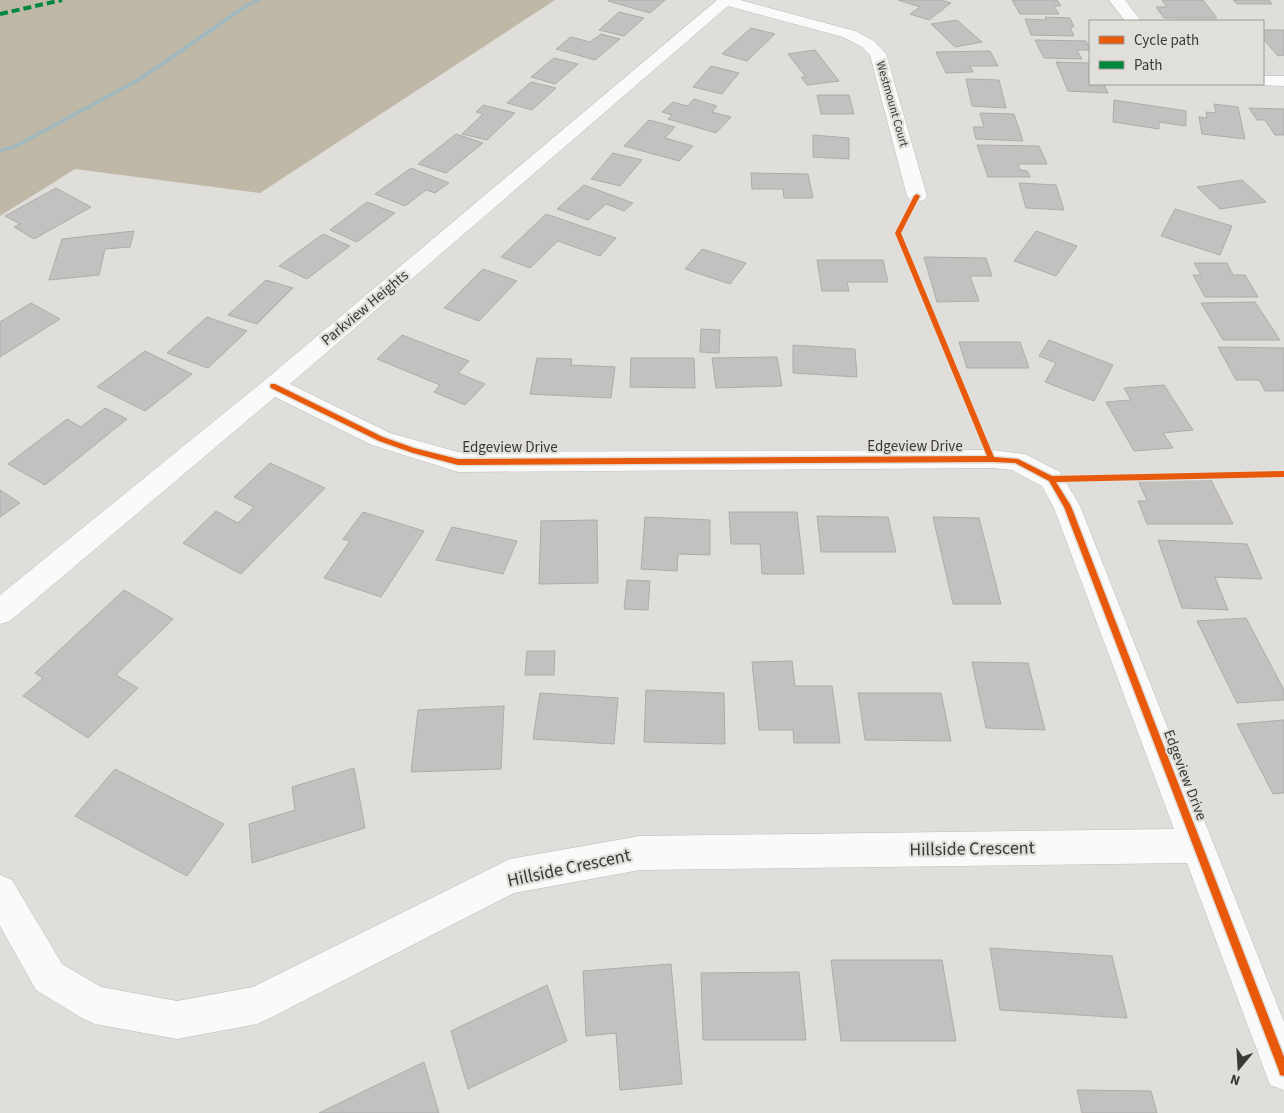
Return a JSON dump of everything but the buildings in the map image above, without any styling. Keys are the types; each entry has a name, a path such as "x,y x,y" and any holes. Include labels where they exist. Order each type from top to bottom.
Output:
{"street":[{"name":"Westmount Court","path":"726,0 849,34 868,44 878,54 917,196"},
{"name":"Parkview Heights","path":"0,612 273,386 726,0"},
{"path":"1117,0 1132,20"},
{"path":"1264,82 1284,81"},
{"name":"Edgeview Drive","path":"273,386 381,439 458,462 982,459 1016,461 1051,479 1067,506 1284,1071"},
{"name":"Hillside Crescent","path":"0,892 49,977 95,1005 177,1020 257,1005 510,876 640,853 1198,846"}],"shaded area":[{"path":"0,0 555,0 260,193 75,169 0,216"}],"waterway":[{"path":"0,151 16,146 140,79 246,6 259,0"}],"marked path":[{"path":"0,14 62,0"}],"cycle path":[{"path":"917,196 898,233 992,459"},
{"path":"273,386 381,439 458,462 992,459 1016,461 1051,479 1067,506 1284,1071"},
{"path":"1051,479 1284,474"}]}
